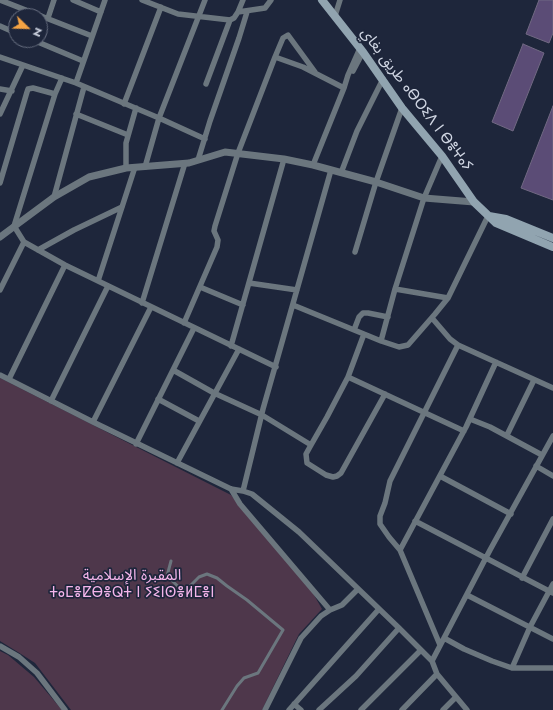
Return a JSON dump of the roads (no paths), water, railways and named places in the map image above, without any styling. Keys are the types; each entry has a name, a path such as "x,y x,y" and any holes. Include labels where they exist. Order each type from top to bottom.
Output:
{"main road":[{"name":"طريق بغاي ⴰⴱⵔⵉⴷ ⵏ ⴱⴻⵖⴰⵢ","path":"322,0 362,50 402,108 442,156 474,202 488,216 502,226 553,247"},
{"path":"488,216 506,219 553,238"}],"street":[{"path":"0,0 21,8"},
{"path":"54,0 48,18 92,36"},
{"path":"73,0 101,12"},
{"path":"76,83 105,0"},
{"path":"143,0 178,14 200,15 230,20"},
{"path":"145,166 159,118 205,0"},
{"path":"206,84 230,20 234,18 238,12 243,0"},
{"path":"238,12 247,12 264,8 271,0"},
{"path":"335,16 340,0"},
{"path":"124,104 160,7"},
{"path":"198,160 247,12"},
{"path":"184,323 217,247 218,240 214,231 215,226 238,153 283,38 289,36 317,74"},
{"path":"48,46 83,61"},
{"path":"313,165 347,81 349,72 362,50"},
{"path":"0,57 84,86 205,139"},
{"path":"275,57 291,61 344,88"},
{"path":"0,114 23,65"},
{"path":"62,78 55,94 14,226 24,242 65,265 276,367"},
{"path":"342,173 357,131 383,79"},
{"path":"54,197 84,86"},
{"path":"0,183 26,92 28,89 33,88 55,94"},
{"path":"0,89 12,91"},
{"path":"126,168 126,143 136,108"},
{"path":"355,252 376,182 402,108"},
{"path":"76,114 128,135"},
{"path":"0,237 54,197 89,177 126,168 185,163 225,152 284,159 313,165 376,182 424,198 474,202"},
{"path":"381,341 395,289 424,198 442,156"},
{"path":"231,346 284,159"},
{"path":"142,302 185,163"},
{"path":"98,281 134,167"},
{"path":"243,491 262,415 331,170"},
{"path":"38,250 111,211 122,207"},
{"path":"293,304 381,341 399,346 408,345 448,298 488,216"},
{"path":"0,290 24,242"},
{"path":"9,379 65,265"},
{"path":"249,283 297,290"},
{"path":"51,400 108,286"},
{"path":"200,287 243,305"},
{"path":"395,289 448,298"},
{"path":"93,422 151,307"},
{"path":"354,330 359,317 363,313 388,317"},
{"path":"432,318 450,339 458,345 553,388"},
{"path":"136,444 194,328"},
{"path":"364,334 348,377 328,417 306,454 307,463 326,475 333,477 341,473 386,394"},
{"path":"440,645 400,550 381,527 380,516 392,476 458,345"},
{"path":"177,464 214,392 239,350"},
{"path":"400,550 464,431 496,362"},
{"path":"173,370 262,415 311,444"},
{"path":"0,375 177,464 231,489 252,494 299,532 422,650 432,661 437,674 467,710"},
{"path":"348,377 464,431"},
{"path":"507,435 534,380"},
{"path":"158,399 199,421"},
{"path":"470,419 507,435 542,455"},
{"path":"432,661 553,436"},
{"path":"536,466 553,476"},
{"path":"440,476 511,514"},
{"path":"231,489 240,504 330,610"},
{"path":"415,521 551,592"},
{"path":"522,578 552,521"},
{"path":"512,668 530,627 551,592 553,584"},
{"path":"265,710 301,638 321,616 342,605 358,589"},
{"path":"467,595 553,639"},
{"path":"289,710 379,609"},
{"path":"319,710 356,676 399,628"},
{"path":"444,638 464,649 512,668 553,668"},
{"path":"0,646 18,657 37,673 65,710"},
{"path":"361,710 422,650"},
{"path":"402,710 437,674"},
{"path":"443,710 456,697"},
{"path":"294,704 301,710"}],"lane":[{"path":"172,562 167,576 183,591 199,578 207,574 217,578 247,600 283,630 258,673 244,678 237,686 222,710"}],"park label":[{"name":"المقبرة الإسلامية ⵜⴰⵎⴻⵇⴱⴻⵕⵜ ⵏ ⵢⵉⵏⵙⴻⵍⵎⴻⵏ","path":"132,584"}]}
